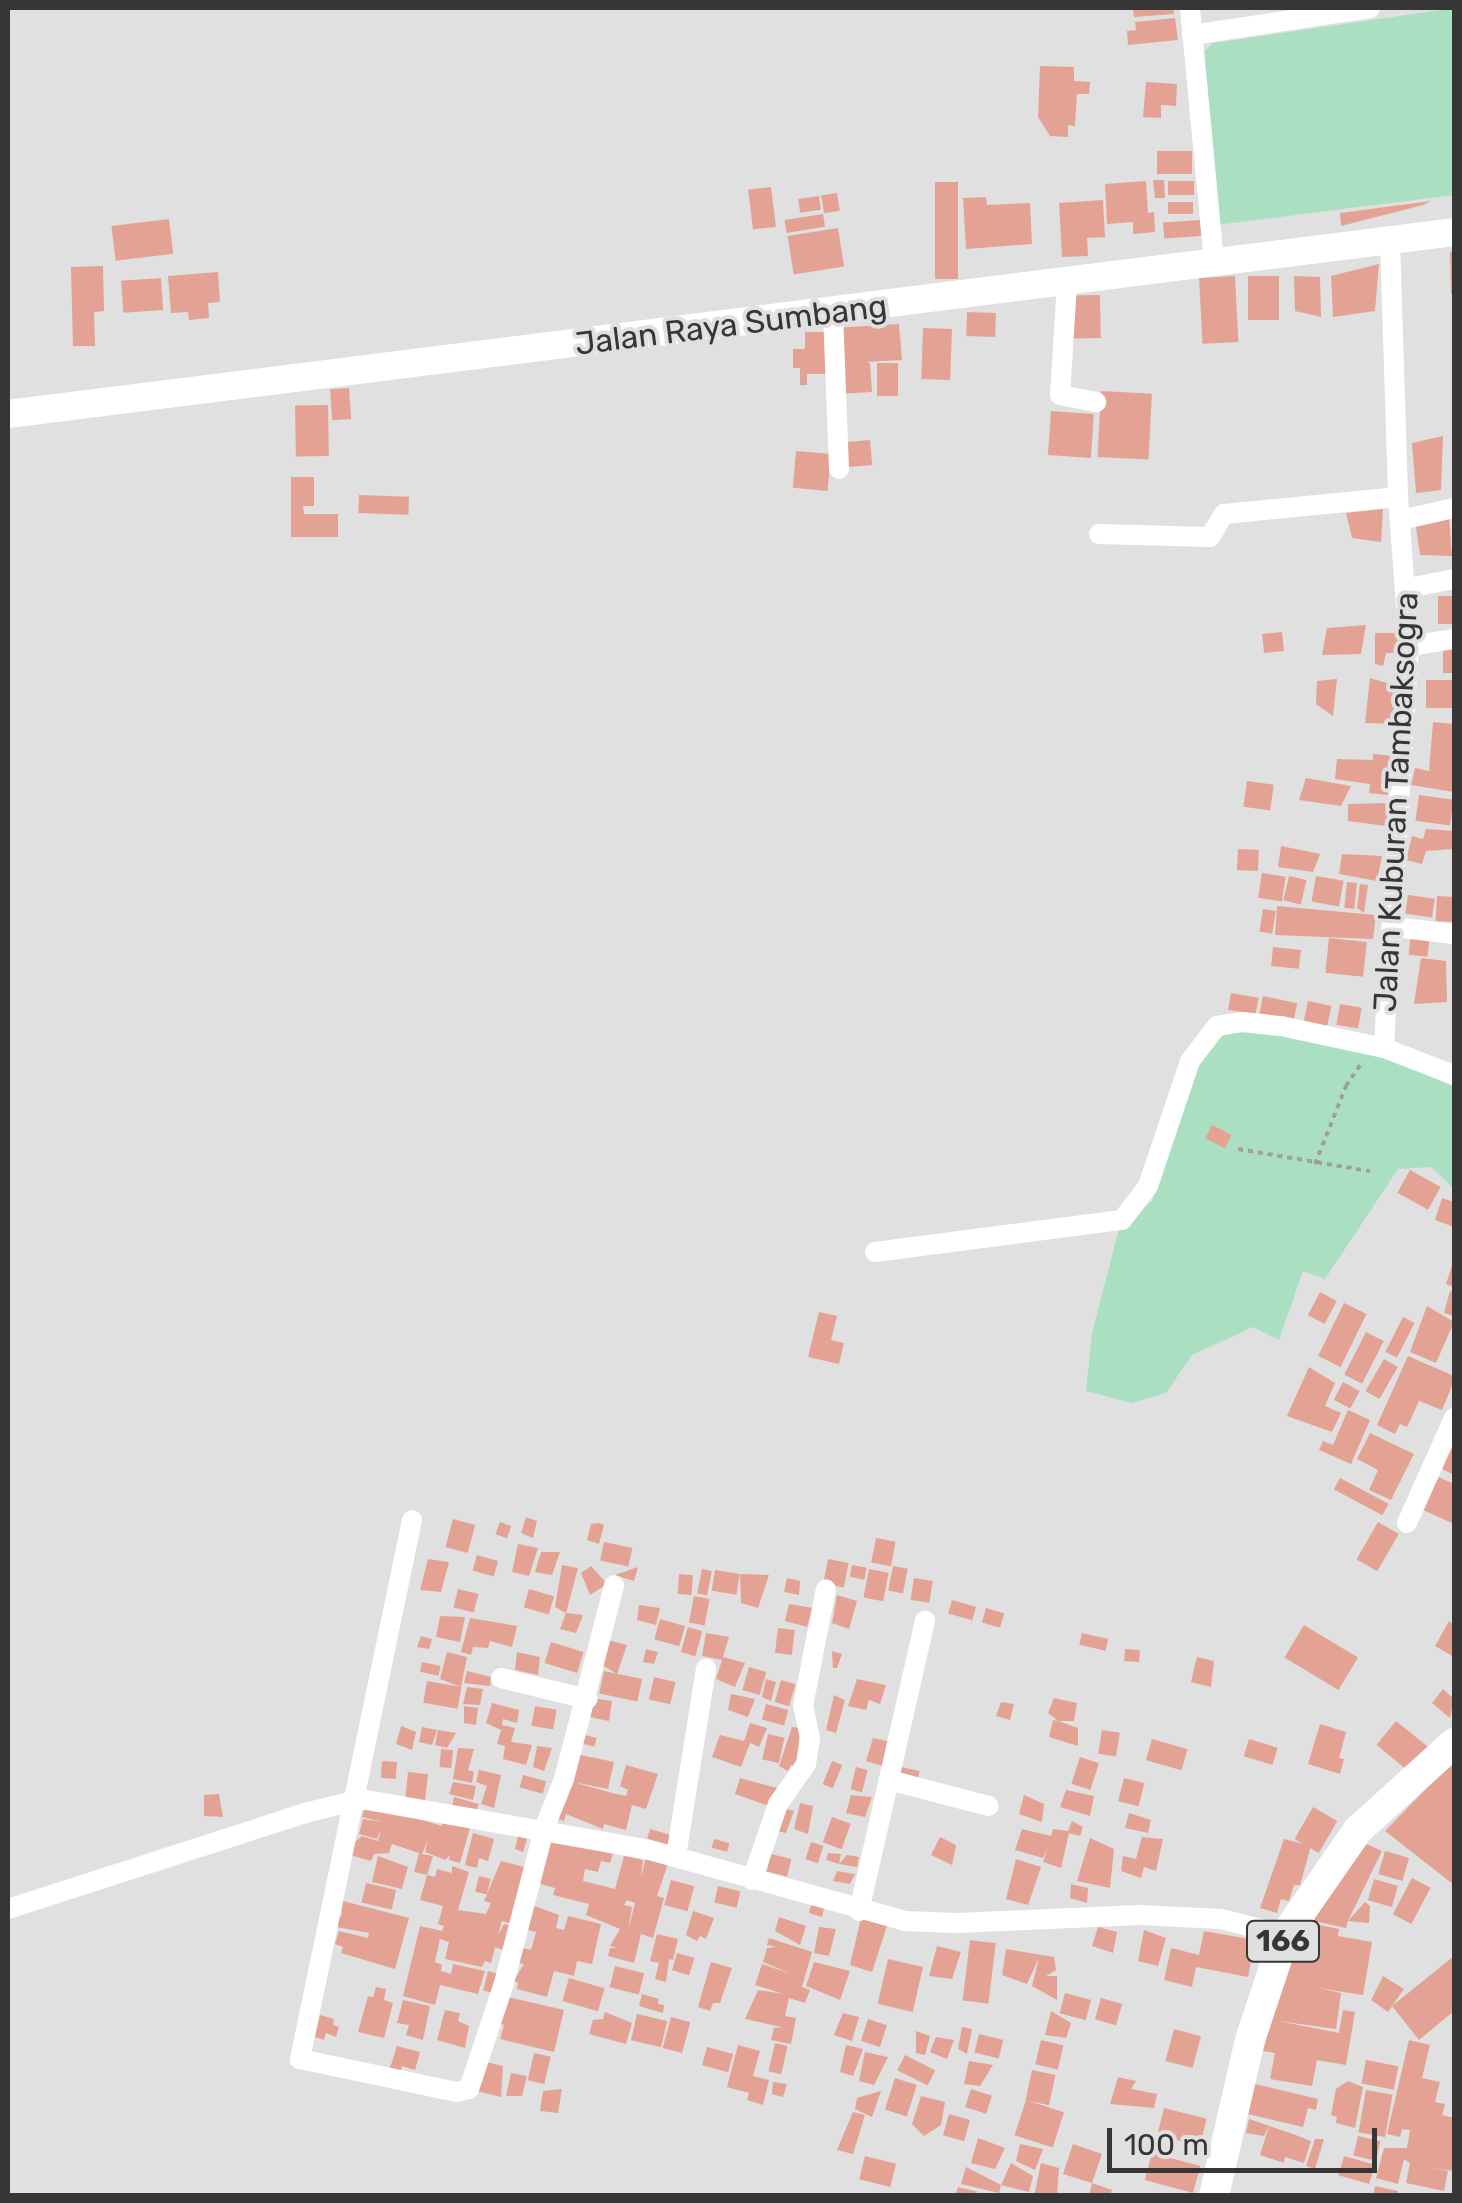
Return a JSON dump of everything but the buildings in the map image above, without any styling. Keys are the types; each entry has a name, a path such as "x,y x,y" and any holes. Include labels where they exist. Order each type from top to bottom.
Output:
{"main road":[{"name":"166","path":"1214,2196 1250,2040 1286,1934 1358,1830 1454,1743"}],"street":[{"path":"1190,8 1214,260"},
{"path":"1192,36 1370,8"},
{"name":"Jalan Raya Sumbang","path":"8,414 1067,284 1214,260 1454,232"},
{"name":"Jalan Kuburan Tambaksogra","path":"1390,240 1398,497 1408,588 1409,646 1394,927 1380,1048 1454,1076"},
{"path":"1067,284 1060,395 1065,400 1096,402"},
{"path":"833,312 839,468"},
{"path":"1099,534 1210,537 1224,514 1398,497"},
{"path":"1400,520 1454,508"},
{"path":"1408,588 1454,579"},
{"path":"1409,646 1454,639"},
{"path":"1394,927 1454,934"},
{"path":"875,1252 1122,1220 1148,1186 1190,1061 1218,1026 1242,1022 1281,1026 1380,1048"},
{"path":"1407,1523 1454,1418"},
{"path":"412,1520 300,2060 456,2092 469,2089 504,1983 544,1829 564,1779 614,1585"},
{"path":"752,1880 778,1804 806,1764 810,1738 803,1706 826,1589"},
{"path":"859,1911 925,1620"},
{"path":"676,1856 706,1668"},
{"path":"501,1678 587,1699"},
{"path":"889,1780 989,1806"},
{"path":"8,1908 354,1800 414,1805 676,1856 905,1921 957,1924 1173,1916 1221,1920 1286,1934"}],"path":[{"path":"1315,1164 1346,1086 1380,1048"},
{"path":"1238,1149 1370,1171"}],"green space":[{"path":"1454,8 1454,195 1217,225 1203,52 1213,43"},
{"path":"1239,1025 1381,1054 1454,1087 1454,1189 1431,1167 1398,1169 1325,1279 1303,1271 1279,1340 1253,1327 1192,1355 1166,1393 1132,1403 1086,1391 1092,1333 1119,1229 1152,1201 1205,1044"}]}
